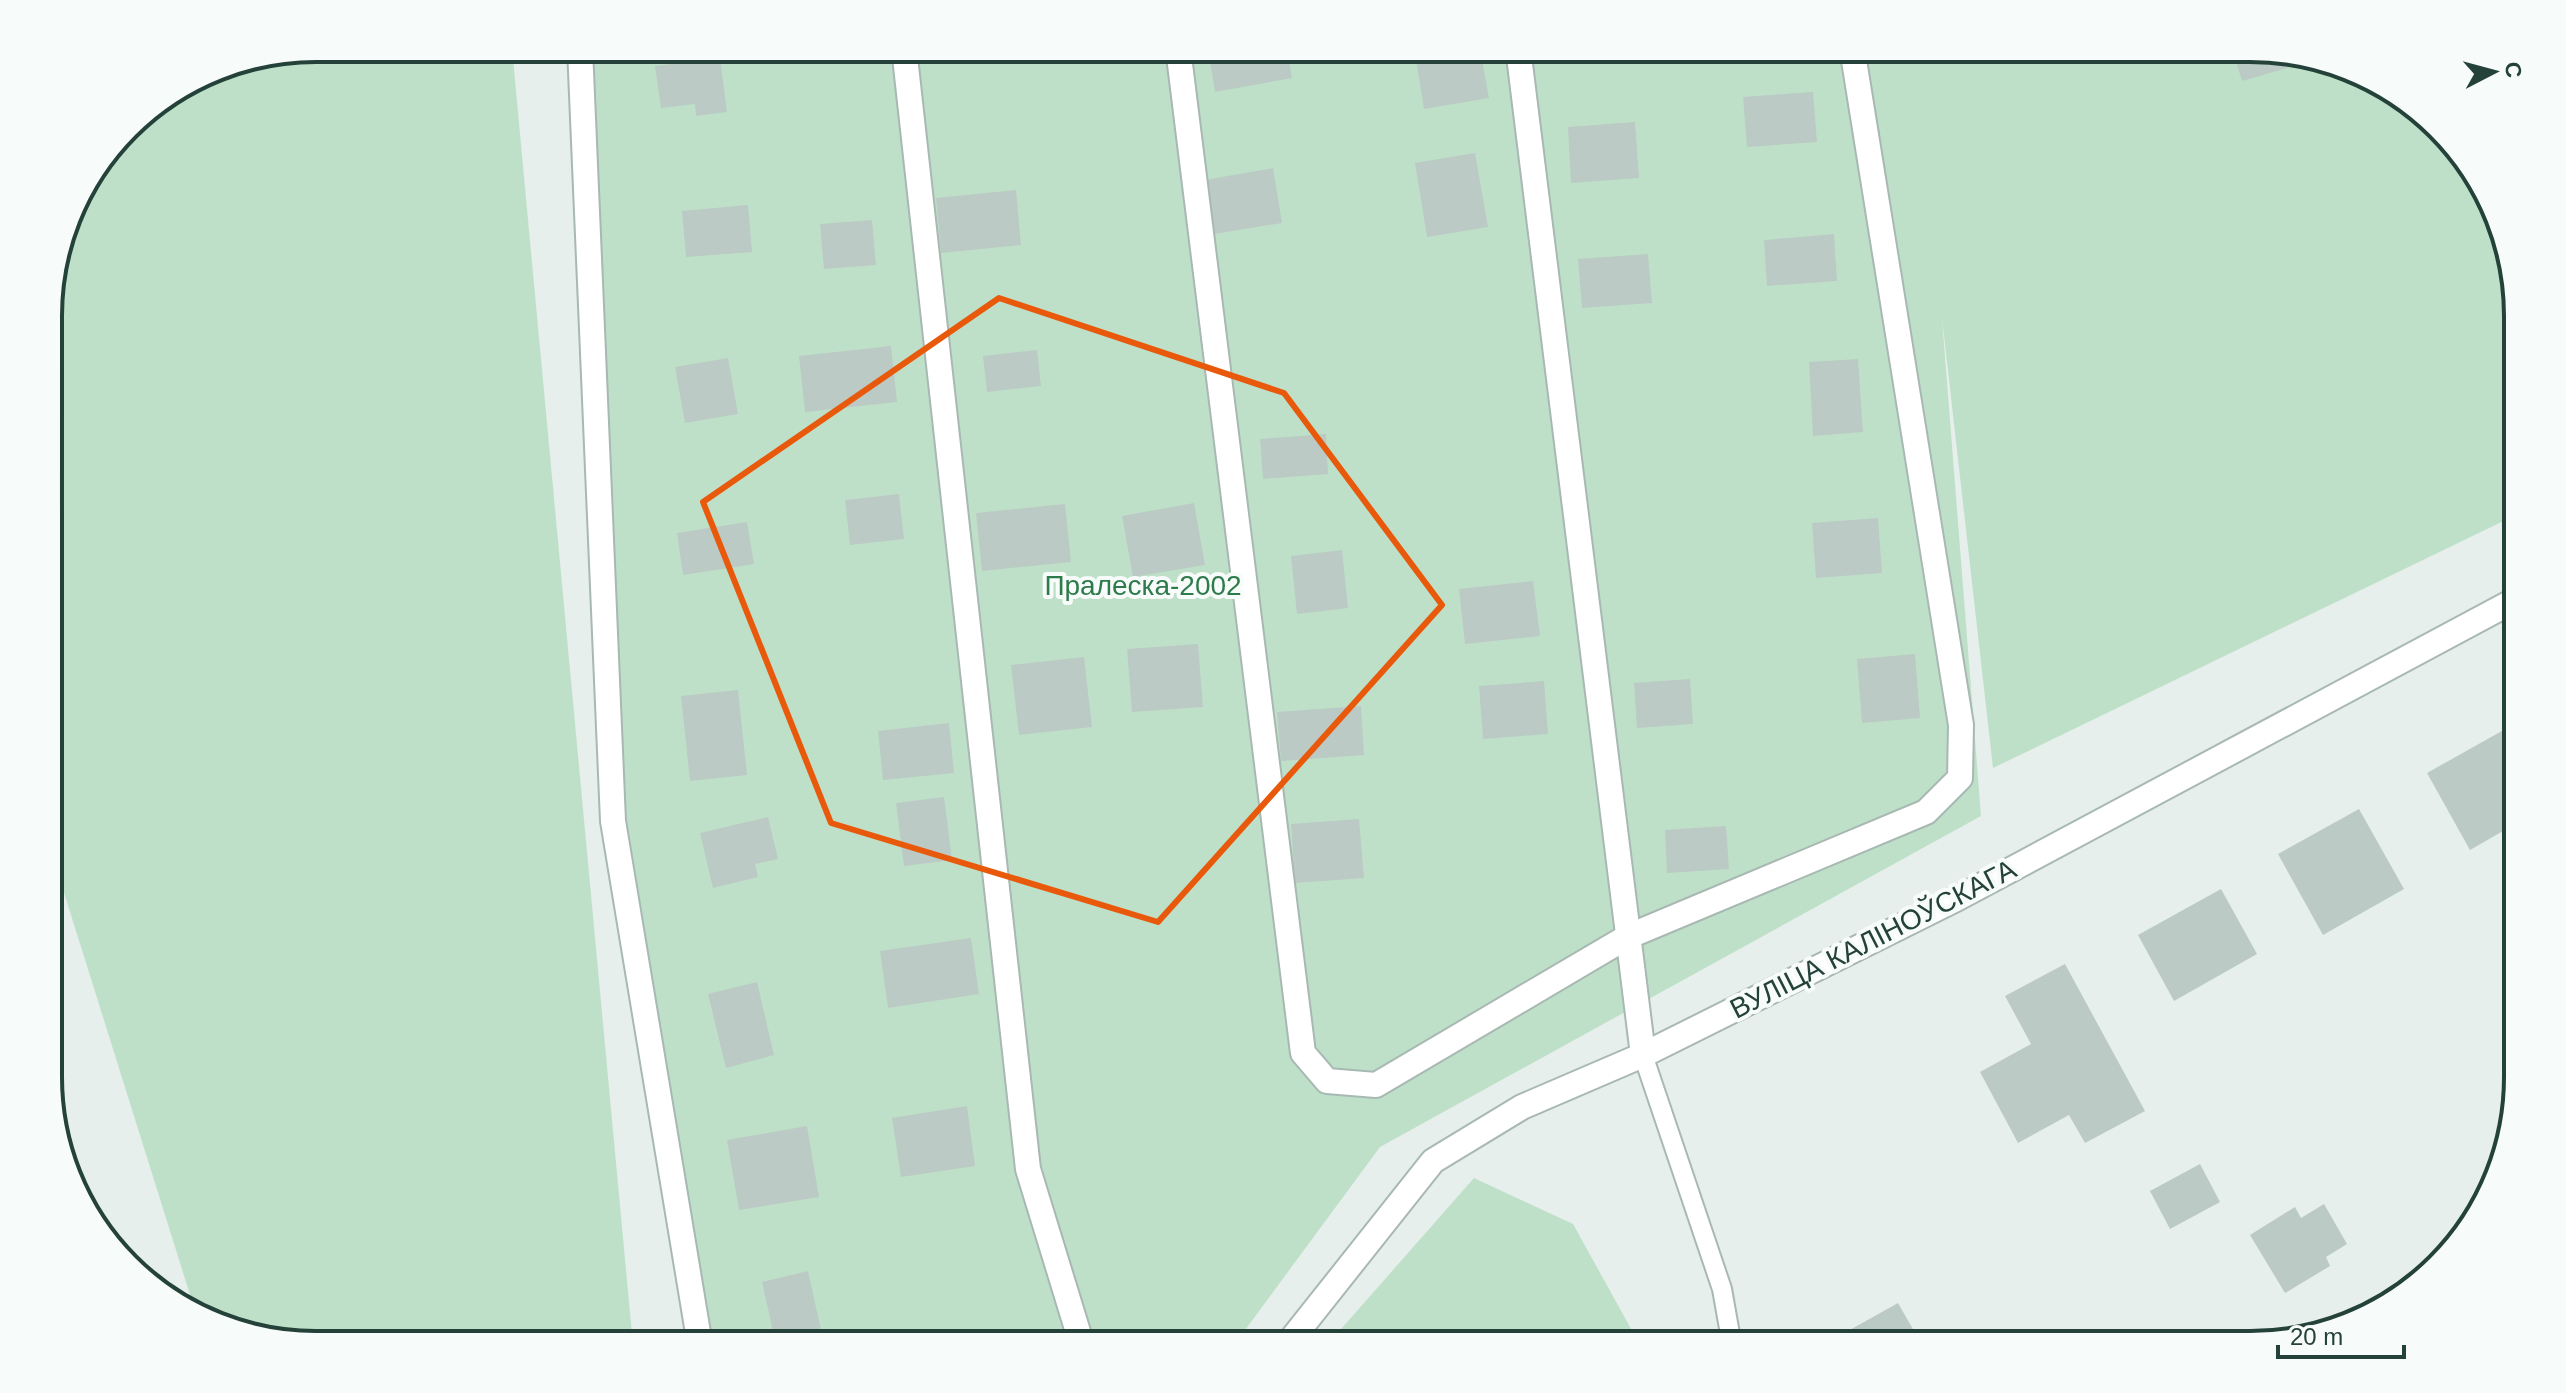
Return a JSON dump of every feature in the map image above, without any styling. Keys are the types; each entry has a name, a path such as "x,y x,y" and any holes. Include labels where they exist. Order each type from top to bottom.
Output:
{"street":[{"path":"581,62 613,821 698,1331"},
{"path":"906,62 1028,1169 1078,1331"},
{"path":"1180,62 1303,1053 1327,1081 1376,1085 1627,937 1926,812 1960,778 1961,725 1854,62"},
{"path":"1520,62 1643,1055"},
{"name":"ВУЛІЦА КАЛІНОЎСКАГА","path":"1299,1330 1433,1161 1522,1107 1643,1055 1958,898 2504,606"}],"lane":[{"path":"1643,1055 1722,1289 1729,1330"}],"highlighted area":[{"path":"999,298 1284,393 1442,605 1158,922 831,823 703,502"}],"green space":[{"path":"513,62 632,1331 283,1329 234,1318 191,1297 62,887 63,299 71,250 88,204 125,148 148,125 175,105 219,81 283,64"},
{"name":"Пралеска-2002","path":"586,62 2267,63 2332,75 2377,96 2405,114 2452,161 2485,219 2495,250 2502,283 2504,316 2504,521 1993,768 1942,318 1981,816 1380,1147 1245,1331 705,1331 613,821"},
{"path":"1474,1178 1573,1224 1632,1330 1340,1330"}],"building":[{"path":"721,62 727,112 696,116 695,104 661,108 655,66"},
{"path":"1210,62 1289,62 1292,78 1215,92"},
{"path":"1416,62 1483,62 1489,98 1424,109"},
{"path":"2236,62 2293,66 2242,81"},
{"path":"1813,92 1817,142 1747,147 1743,97"},
{"path":"1635,122 1639,178 1571,183 1568,127"},
{"path":"1475,153 1488,227 1427,237 1415,163"},
{"path":"1273,168 1282,223 1214,234 1205,180"},
{"path":"1016,190 1021,245 941,253 936,198"},
{"path":"748,205 752,252 686,257 682,211"},
{"path":"872,220 876,265 824,269 820,224"},
{"path":"1834,234 1837,281 1767,286 1764,240"},
{"path":"1648,254 1652,303 1582,308 1578,259"},
{"path":"891,346 897,402 805,412 799,356"},
{"path":"1037,350 1041,386 987,392 983,356"},
{"path":"728,358 738,414 685,423 675,367"},
{"path":"1858,359 1863,432 1813,436 1809,362"},
{"path":"1326,434 1328,474 1263,479 1260,439"},
{"path":"899,494 904,539 850,545 845,500"},
{"path":"1194,503 1205,565 1133,577 1122,516"},
{"path":"1065,504 1071,562 982,571 976,513"},
{"path":"1878,518 1882,573 1816,578 1812,523"},
{"path":"747,522 754,564 683,575 677,533"},
{"path":"1342,550 1348,608 1297,614 1291,556"},
{"path":"1533,581 1540,636 1465,644 1459,589"},
{"path":"1198,644 1203,707 1132,712 1127,649"},
{"path":"1915,654 1920,718 1862,723 1857,659"},
{"path":"1084,657 1092,727 1019,735 1011,665"},
{"path":"1690,679 1693,724 1637,728 1634,683"},
{"path":"1544,681 1548,734 1483,739 1479,686"},
{"path":"738,690 747,775 690,781 681,696"},
{"path":"1361,706 1364,755 1281,761 1277,712"},
{"path":"949,723 954,773 883,780 878,731"},
{"path":"2504,730 2504,830 2470,850 2427,773"},
{"path":"944,797 952,860 904,866 896,803"},
{"path":"2359,809 2404,889 2323,935 2278,854"},
{"path":"768,817 778,859 755,864 758,877 713,888 700,833"},
{"path":"1359,819 1364,878 1295,883 1291,824"},
{"path":"1726,826 1729,869 1667,873 1665,830"},
{"path":"2221,889 2257,954 2174,1001 2138,935"},
{"path":"971,938 979,994 888,1008 880,951"},
{"path":"2065,964 2145,1111 2085,1143 2069,1115 2018,1143 1980,1072 2031,1044 2005,996"},
{"path":"757,982 774,1055 726,1068 708,994"},
{"path":"967,1106 975,1166 901,1177 892,1118"},
{"path":"807,1126 819,1197 739,1210 727,1140"},
{"path":"2200,1164 2220,1202 2170,1229 2150,1191"},
{"path":"2324,1204 2347,1244 2326,1257 2330,1266 2285,1293 2250,1235 2295,1207 2301,1218"},
{"path":"808,1271 821,1330 773,1331 762,1282"},
{"path":"1898,1303 1914,1330 1849,1330"}]}
